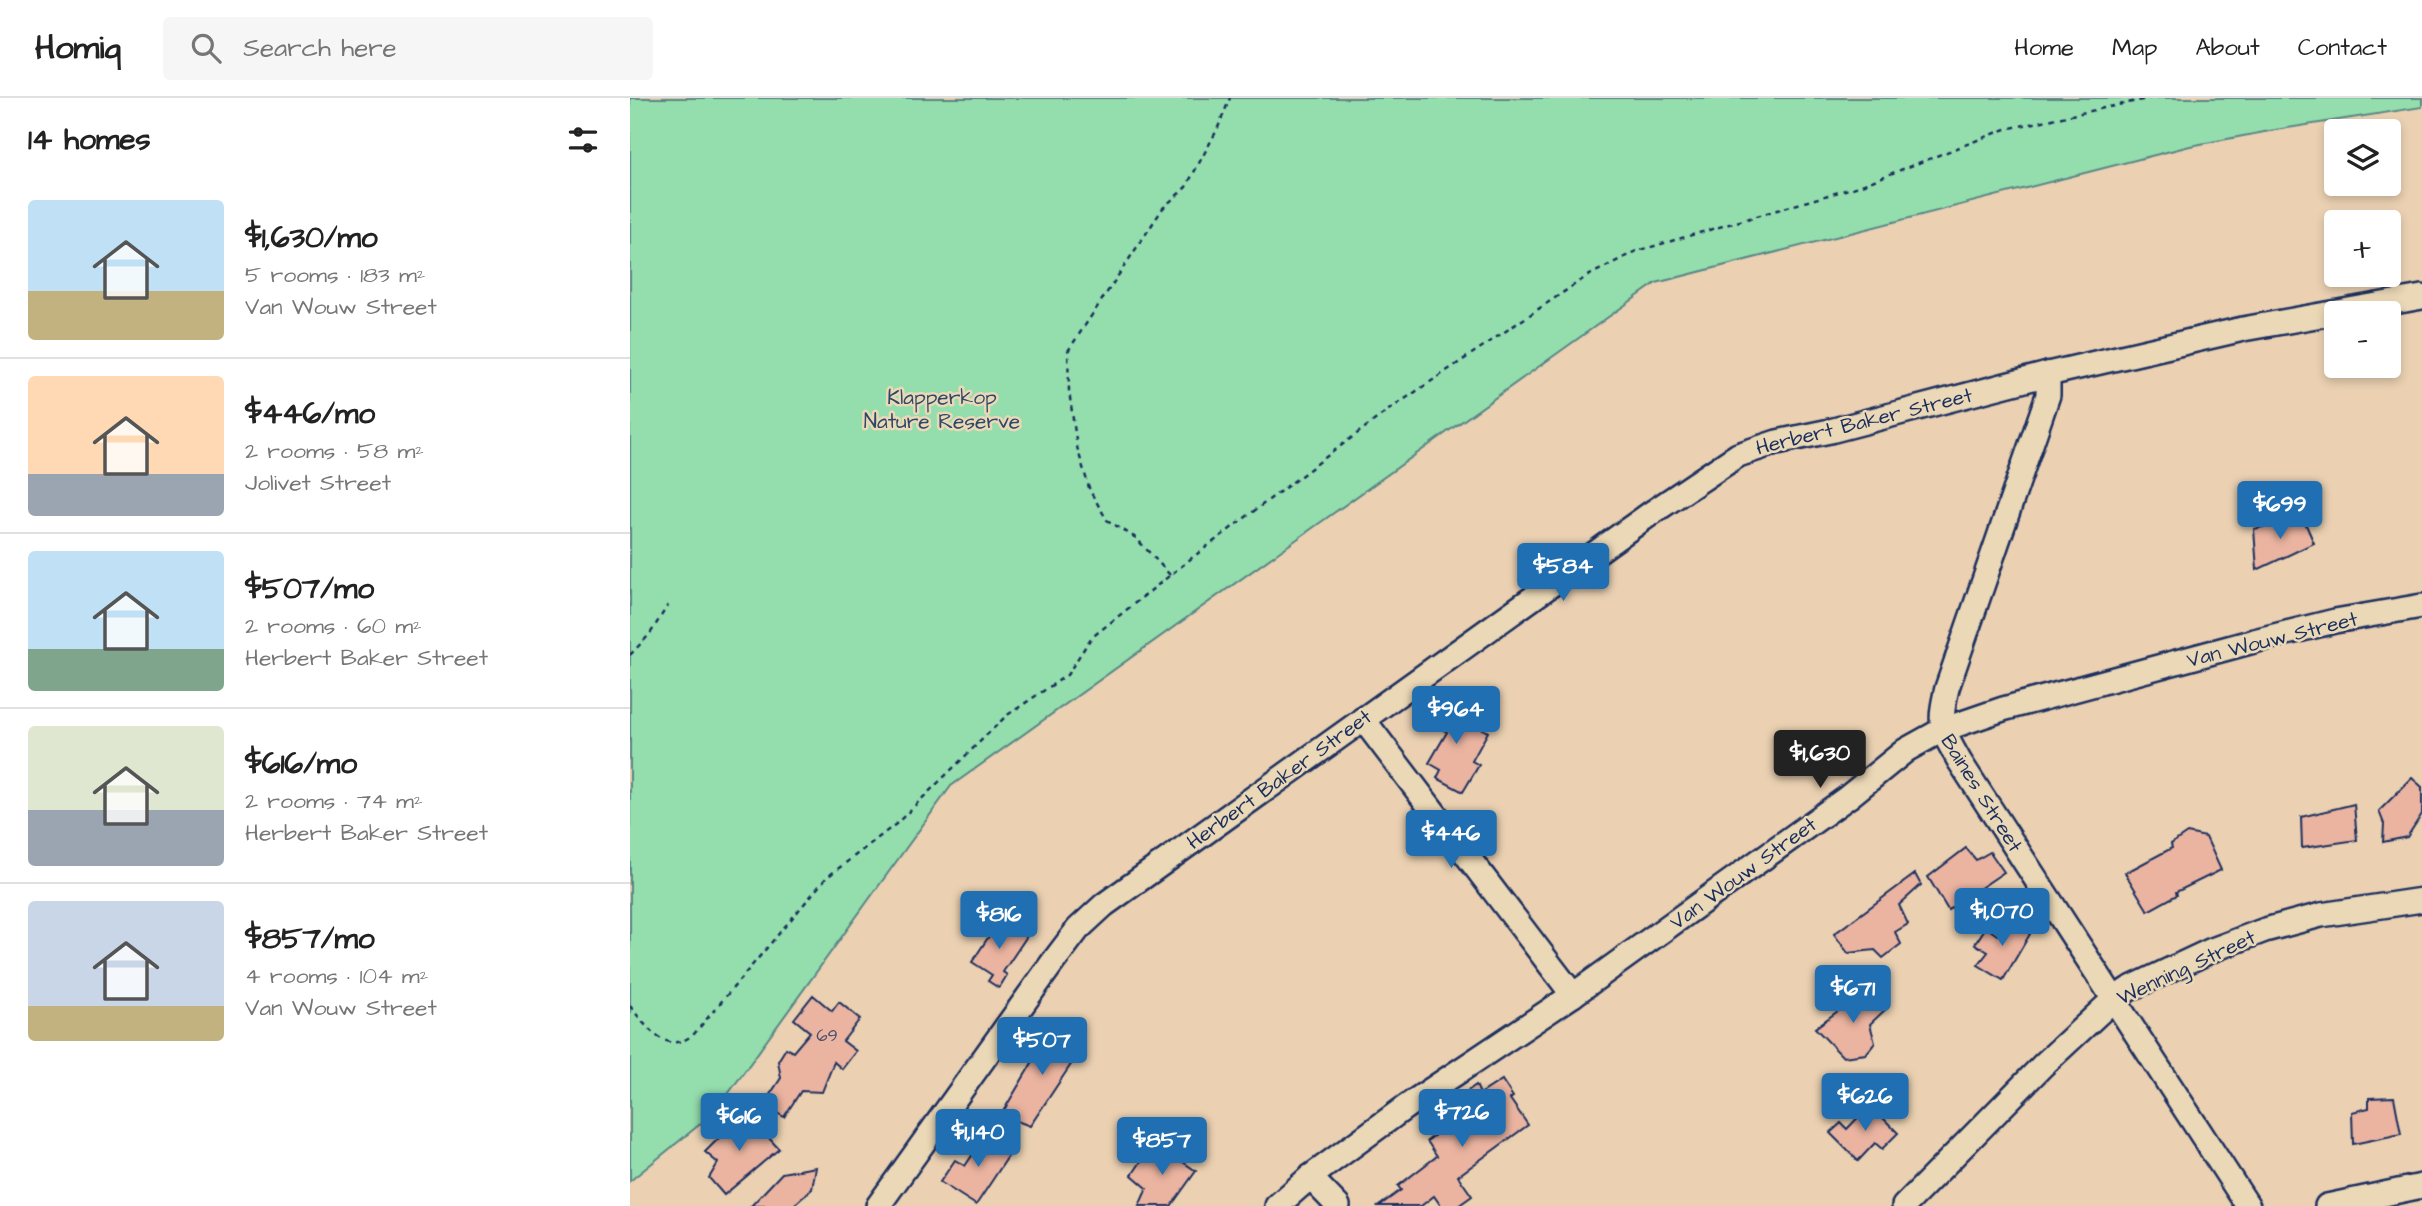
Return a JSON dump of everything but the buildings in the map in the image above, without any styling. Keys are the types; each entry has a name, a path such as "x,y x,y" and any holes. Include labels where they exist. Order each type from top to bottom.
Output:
{"street":[{"name":"Herbert Baker Street","path":"878,1206 1079,929 1104,905 1688,487 1738,455 1777,442 1830,431 2048,374 2243,329 2422,297"},
{"name":"Baines Street","path":"2048,374 2048,395 1947,688 1941,712 1942,730 1960,762 2248,1206"},
{"name":"Van Wouw Street","path":"1276,1206 1310,1177 1407,1107 1573,995 1847,797 1906,750 1942,730 2003,709 2254,641 2335,621 2422,606"},
{"path":"1363,719 1573,995"},
{"name":"Wenning Street","path":"1904,1206 2043,1065 2114,999 2129,989 2213,950 2265,930 2320,915 2422,900"},
{"path":"1310,1177 1338,1206"},
{"path":"2327,1206 2422,1186"}],"path":[{"path":"1170,575 1136,538 1107,520 1090,491 1076,436 1069,391 1068,351 1163,208 1186,187 1217,130 1230,98"},
{"path":"630,1006 652,1032 665,1042 686,1041 826,878 896,824 1006,716 1068,674 1091,638 1387,411 1586,277 1634,252 1859,186 2007,130 2151,98"},
{"path":"630,655 650,634 668,605"}],"green space":[{"name":"Klapperkop Nature Reserve","path":"630,98 2422,98 2422,107 2345,119 2324,119 2324,122 2190,146 1656,283 951,786 715,1112 630,1181"}]}
